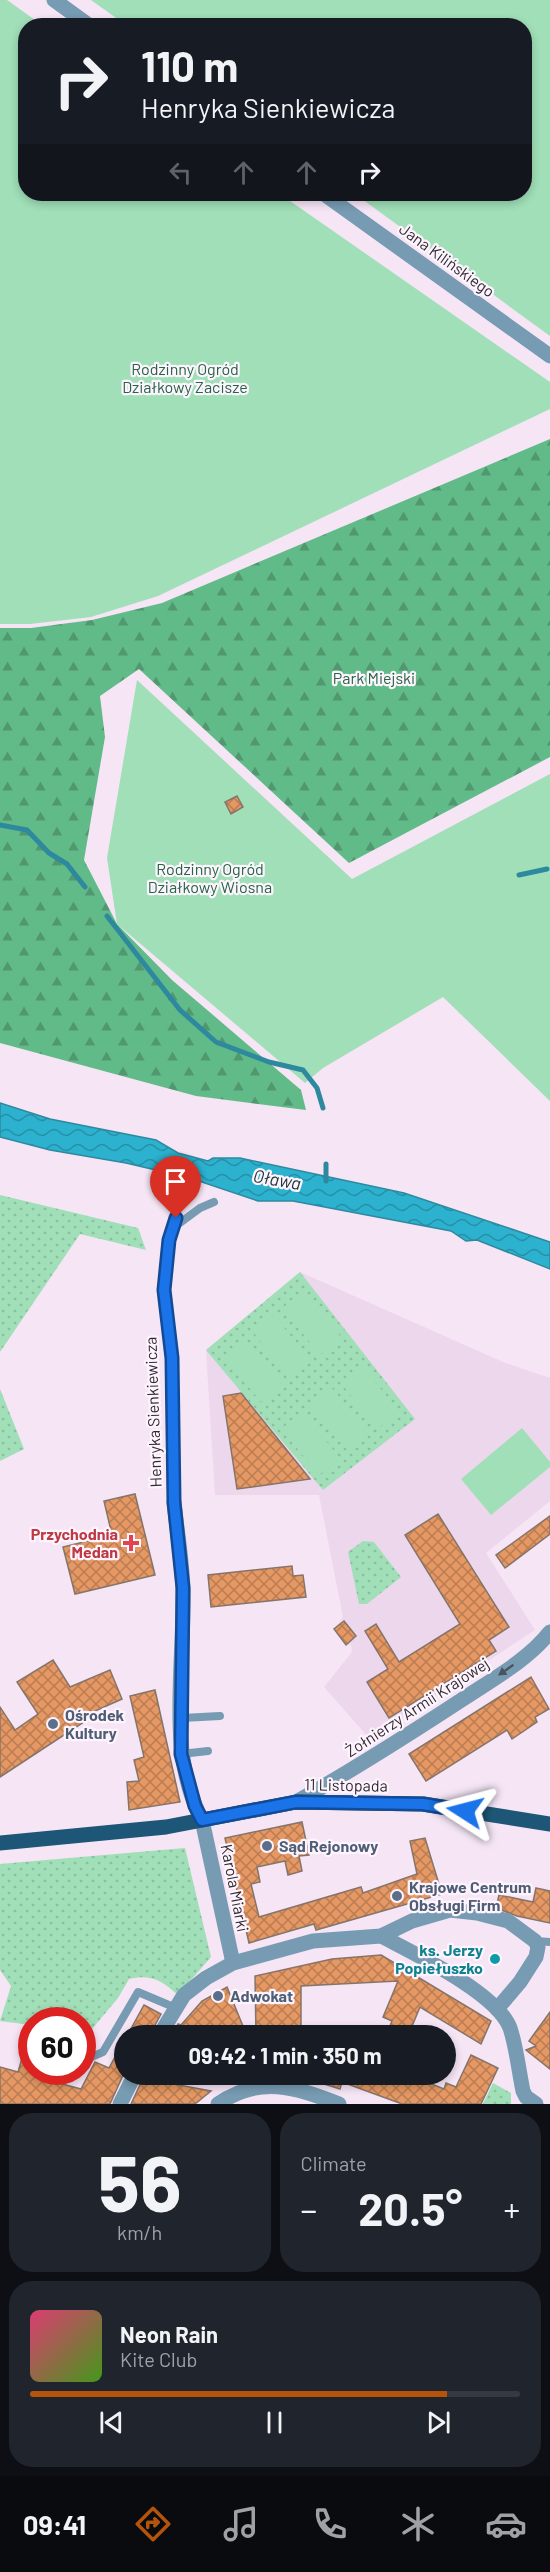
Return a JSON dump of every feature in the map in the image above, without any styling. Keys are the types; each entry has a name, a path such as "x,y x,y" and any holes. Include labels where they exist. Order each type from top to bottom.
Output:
{"main road":[{"name":"11 Listopada","path":"0,1843 118,1833 296,1802 423,1804 550,1824"}],"street":[{"path":"54,0 79,18"},
{"name":"Jana Kilińskiego","path":"334,201 550,356"},
{"name":"Henryka Sienkiewicza","path":"174,1502 183,1588 181,1754 195,1806 202,1820"},
{"name":"Żołnierzy Armii Krajowej","path":"296,1802 374,1758 494,1678 520,1660 550,1632"},
{"name":"Karola Miarki","path":"202,1820 233,1963"},
{"path":"166,2025 184,1995 233,1963 313,1941 381,1936 412,1921 450,1910 477,1913 508,1921 543,1942 538,1947 537,1957 520,1982 497,2009"},
{"path":"381,1936 450,1972 505,2017 511,2029 523,2091 526,2097 536,2104"},
{"path":"120,2104 130,2085"},
{"path":"218,2104 242,2090 259,2085 288,2088 339,2104"}],"lane":[{"path":"173,1228 200,1208 214,1202"},
{"name":"Henryka Sienkiewicza","path":"174,1502 172,1358 164,1290 169,1240 176,1218"},
{"path":"182,1718 220,1716"},
{"path":"181,1754 208,1751"},
{"path":"96,2055 103,2052 138,1992 176,2008"}],"shaded area":[{"path":"300,1272 503,1362 550,1378 550,1501 486,1553 535,1630 370,1739 324,1687 352,1652 351,1645 346,1645 334,1629 343,1617 319,1495 215,1495 206,1350"}],"green space":[{"name":"Rodzinny Ogród Działkowy Zacisze","path":"0,0 7,0 32,18 18,18 18,201 290,201 550,382 550,409 158,596 91,617 30,624 0,624"},
{"path":"91,0 550,0 550,336 365,201 532,201 532,18 116,18"},
{"name":"Park Miejski","path":"550,439 550,757 349,863 139,669 100,696 105,737 84,860 117,924 172,980 301,1090 306,1110 196,1096 0,1043 0,628 31,628 92,620 162,603"},
{"name":"Rodzinny Ogród Działkowy Wiosna","path":"137,680 352,879 550,774 550,1101 443,997 323,1068 305,1083 117,924 107,858"},
{"path":"0,1195 138,1228 146,1250 80,1234 0,1352"},
{"path":"300,1272 415,1419 323,1490 206,1350"},
{"path":"304,1291 341,1337 320,1355 282,1308"},
{"path":"274,1315 311,1361 290,1378 253,1332"},
{"path":"245,1339 282,1385 261,1402 223,1356"},
{"path":"362,1365 399,1412 377,1429 340,1382"},
{"path":"332,1388 369,1434 348,1451 311,1406"},
{"path":"0,1389 24,1449 0,1461"},
{"path":"302,1412 340,1458 319,1475 281,1429"},
{"path":"522,1428 550,1462 550,1467 491,1515 461,1479"},
{"path":"363,1541 374,1542 401,1577 367,1604 359,1604 348,1552"},
{"path":"185,1848 211,1957 178,1995 166,1985 150,1978 129,1979 118,1998 96,2024 96,2007 18,2007 18,2023 0,2021 11,1986 0,1970 0,1864"},
{"path":"493,2083 511,2093 511,2104 483,2104"}],"water":[{"name":"Oława","path":"0,1103 50,1119 156,1140 178,1153 208,1161 213,1158 240,1158 404,1193 550,1242 550,1269 477,1240 466,1241 451,1231 293,1201 258,1201 190,1178 126,1163 50,1150 0,1137"}],"building":[{"path":"237,796 243,807 231,814 225,802"},
{"path":"241,1393 310,1479 237,1489 223,1396"},
{"name":"Przychodnia Medan","path":"135,1494 155,1575 75,1594 63,1547 112,1535 104,1501"},
{"path":"438,1514 509,1627 489,1640 496,1651 389,1718 367,1682 388,1669 365,1631 376,1624 399,1662 460,1624 405,1535"},
{"path":"550,1516 550,1534 505,1568 496,1555"},
{"path":"292,1566 293,1576 303,1575 306,1597 211,1607 208,1575"},
{"path":"344,1621 356,1636 346,1645 334,1629"},
{"name":"Ośrodek Kultury","path":"53,1660 70,1687 110,1670 122,1699 88,1714 90,1718 0,1777 0,1707 15,1730 38,1714 17,1682"},
{"path":"531,1677 549,1709 535,1717 537,1722 512,1739 507,1730 426,1781 409,1754"},
{"path":"155,1690 180,1802 129,1810 127,1782 139,1781 134,1760 144,1757 130,1696"},
{"path":"302,1822 309,1855 299,1856 302,1871 288,1875 285,1861 257,1867 260,1882 251,1884 259,1917 361,1887 363,1893 417,1874 410,1841 425,1838 442,1894 316,1930 314,1924 249,1943 225,1838"},
{"path":"536,1888 550,1891 550,1923 517,1916 496,1908 499,1895 533,1902"},
{"path":"381,1955 491,2021 481,2044 456,2029 456,2025 450,2025 420,2007 413,2025 390,2025 392,2021 383,2017 398,1981 301,1986 301,2025 256,2025 255,1976 332,1959"},
{"path":"227,1987 243,2025 181,2025 202,2001"},
{"path":"144,2005 161,2014 155,2025 133,2025"},
{"path":"550,2012 550,2069 526,2050 536,2046 529,2041"},
{"path":"471,2055 498,2068 481,2104 402,2104 350,2085 434,2085 444,2089 445,2085 456,2087"},
{"path":"114,2059 114,2085 119,2085 110,2104 0,2104 0,2067 18,2072 18,2085 66,2085 81,2089 83,2085 96,2085 96,2062 109,2068"},
{"path":"140,2085 179,2085 211,2091 195,2104 131,2104"},
{"path":"327,2085 341,2085 340,2089"}],"waterway":[{"path":"0,825 27,830 49,853 67,864 85,887"},
{"path":"519,875 547,869"},
{"path":"107,916 180,1010 216,1042 269,1062 303,1070 317,1088 323,1108"},
{"path":"326,1164 326,1181"}],"place":[{"name":"Przychodnia Medan","path":"131,1543"},
{"name":"Ośrodek Kultury","path":"53,1724"},
{"name":"Sąd Rejonowy","path":"267,1846"},
{"name":"Krajowe Centrum Obsługi Firm","path":"397,1896"},
{"name":"ks. Jerzy Popiełuszko","path":"495,1959"},
{"name":"Adwokat","path":"218,1996"}],"route":[{"path":"176,1218 169,1240 164,1290 172,1358 174,1502 183,1588 181,1754 195,1806 202,1820 296,1802 423,1804 465,1811"}]}
